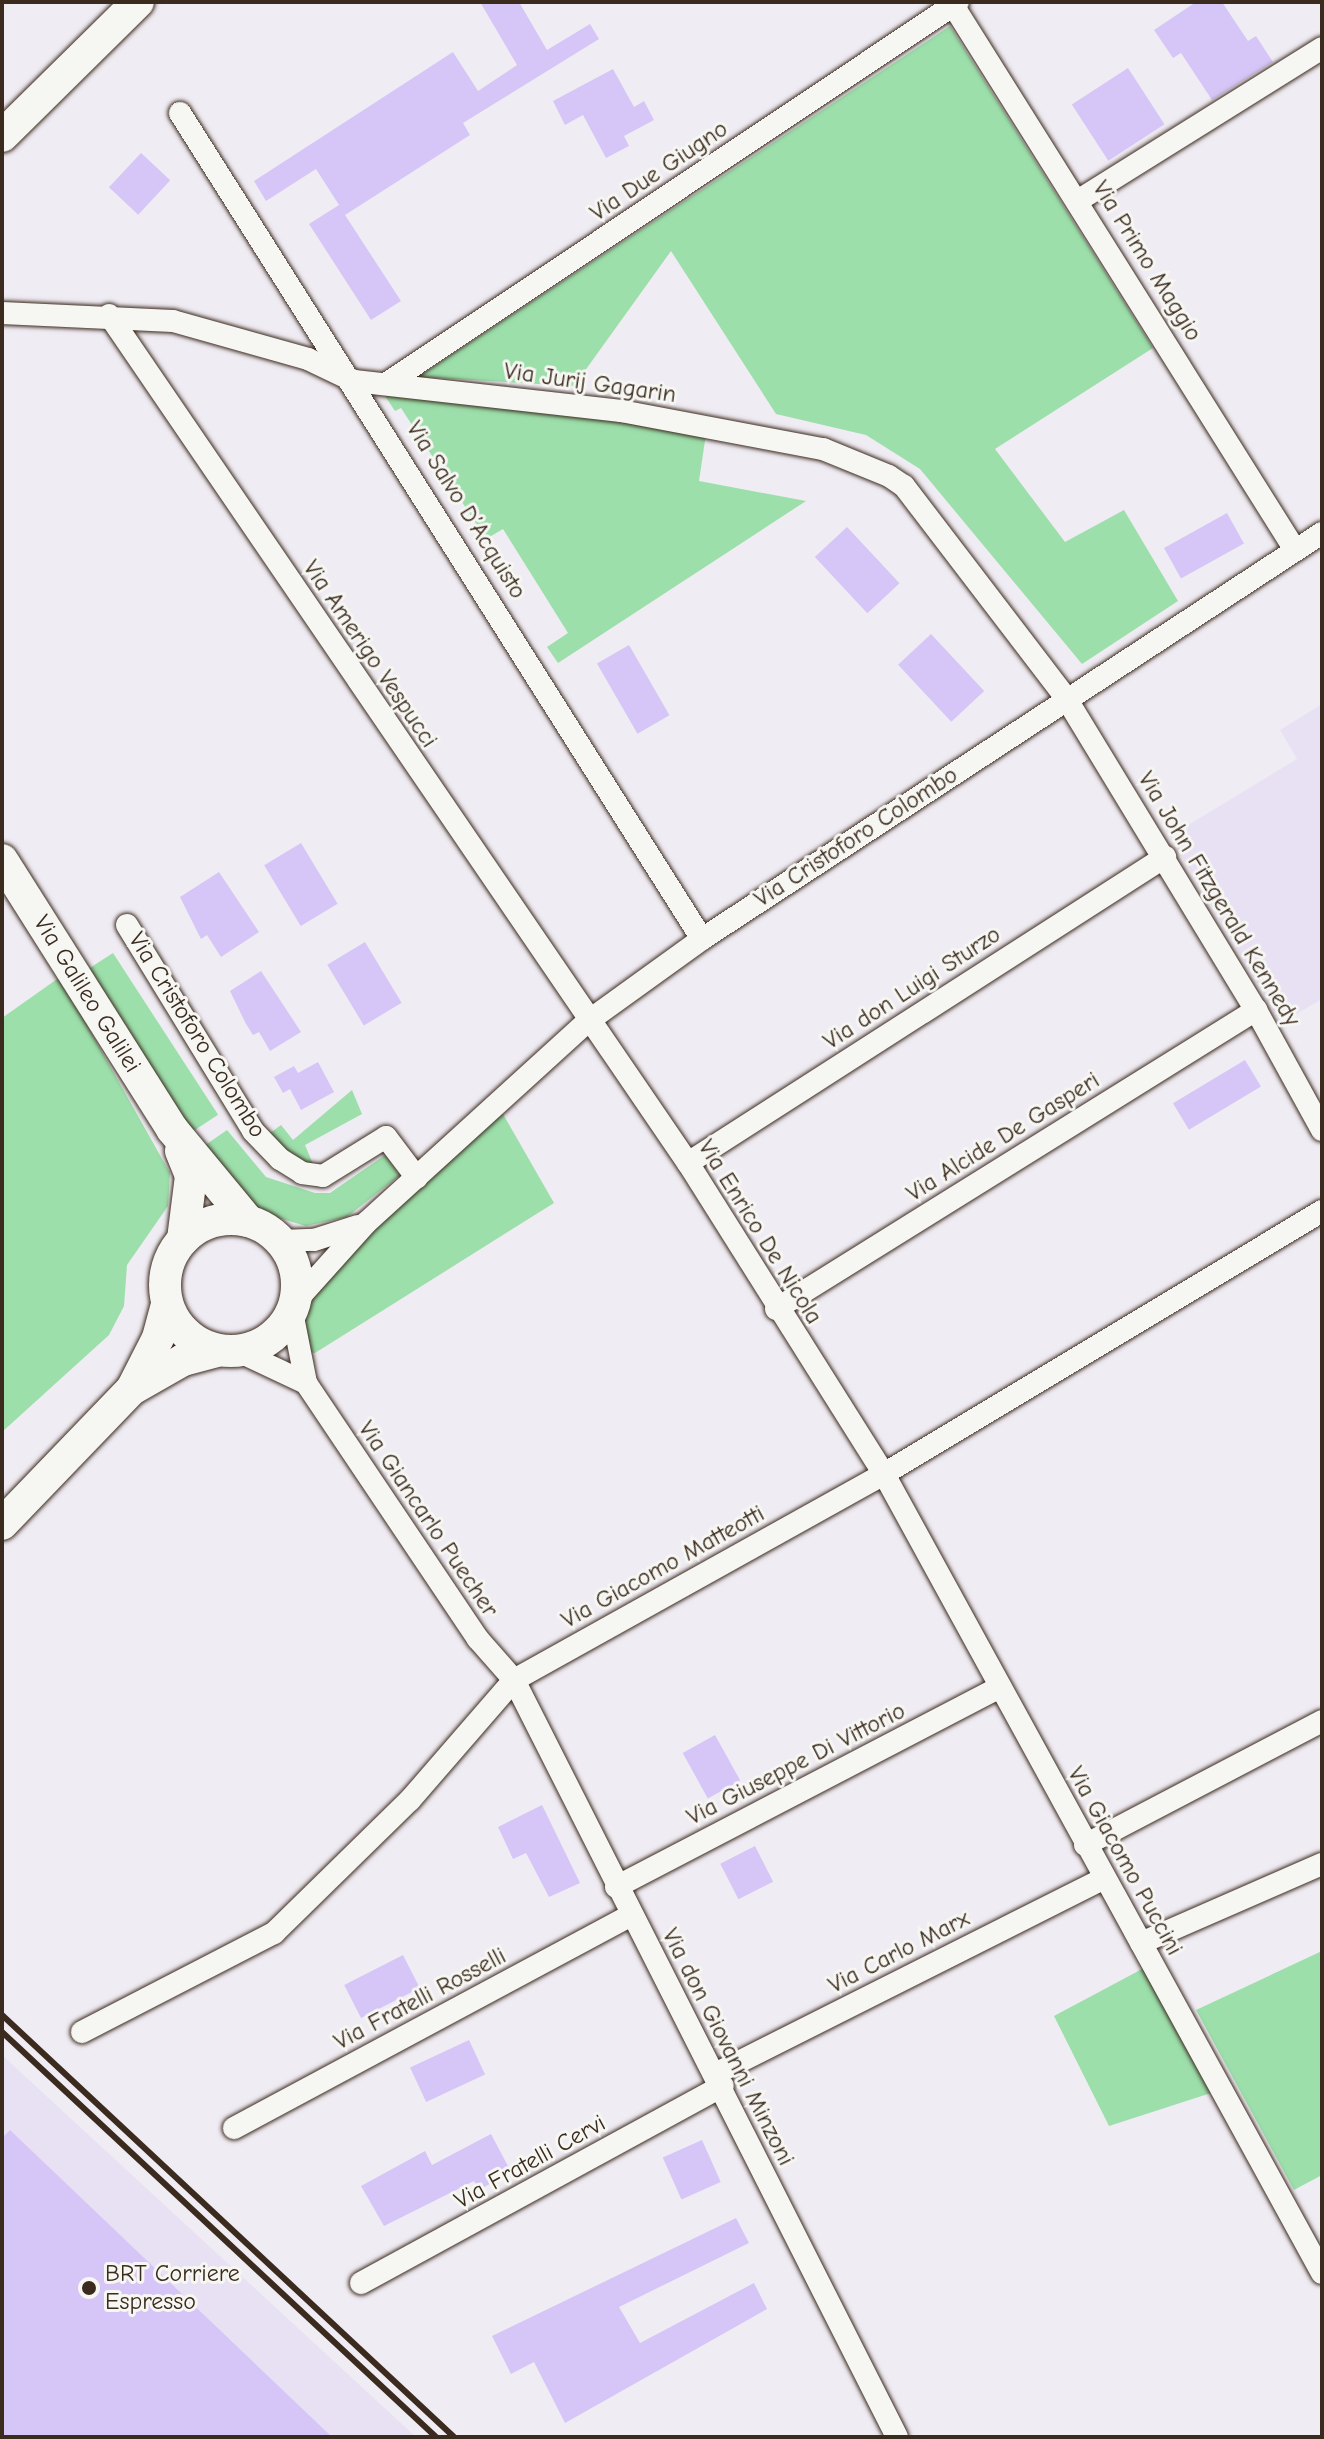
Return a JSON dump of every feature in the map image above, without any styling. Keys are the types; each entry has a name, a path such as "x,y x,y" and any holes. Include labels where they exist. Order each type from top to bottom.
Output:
{"street":[{"path":"2,136 138,2"},
{"name":"Via Primo Maggio","path":"954,3 1295,550"},
{"name":"Via Due Giugno","path":"389,382 954,3"},
{"path":"1079,200 1322,48"},
{"name":"Via Salvo D’Acquisto","path":"180,113 354,381 702,939"},
{"name":"Via Jurij Gagarin","path":"2,313 109,315 173,321 308,359 354,381 389,382 621,411 779,439 871,465 904,486 1066,698"},
{"name":"Via Amerigo Vespucci","path":"109,315 587,1022"},
{"name":"Via Cristoforo Colombo","path":"294,1306 366,1223 587,1022 702,939 1322,533"},
{"name":"Via John Fitzgerald Kennedy","path":"1066,698 1256,1010 1322,1130"},
{"name":"Via don Luigi Sturzo","path":"688,1163 1165,857"},
{"name":"Via Galileo Galilei","path":"2,860 172,1129 248,1221"},
{"name":"Via Cristoforo Colombo","path":"127,925 253,1131 280,1159 302,1173 323,1176 386,1137 417,1178"},
{"name":"Via Alcide De Gasperi","path":"776,1309 1256,1010"},
{"name":"Via Enrico De Nicola","path":"587,1022 688,1163 776,1309 884,1474"},
{"name":"Via Galileo Galilei","path":"172,1129 191,1176 183,1239"},
{"name":"Via Giacomo Matteotti","path":"82,2032 274,1933 410,1800 514,1680 884,1474 1322,1211"},
{"path":"2,1524 132,1389 183,1360 262,1345 294,1306 297,1280 281,1241 248,1221 213,1221 183,1239 169,1260 164,1282 167,1305 158,1338 132,1389"},
{"name":"Via Cristoforo Colombo","path":"281,1241 314,1240 366,1223"},
{"path":"167,1305 186,1335 306,1383"},
{"name":"Via Giancarlo Puecher","path":"294,1306 306,1383 478,1639 514,1680"},
{"name":"Via Giacomo Puccini","path":"884,1474 1322,2273"},
{"name":"Via don Giovanni Minzoni","path":"514,1680 616,1887 720,2080 897,2437"},
{"name":"Via Giuseppe Di Vittorio","path":"616,1887 1000,1687"},
{"path":"1085,1845 1322,1721"},
{"path":"1141,1943 1322,1864"},
{"name":"Via Carlo Marx","path":"720,2080 1105,1878"},
{"name":"Via Fratelli Rosselli","path":"234,2128 631,1915"},
{"name":"Via Fratelli Cervi","path":"361,2283 720,2080"}],"shaded area":[{"path":"1322,704 1322,999 1281,1023 1170,836 1297,759 1280,730"},
{"name":"BRT Corriere Espresso","path":"2,2055 416,2437 2,2437"}],"green space":[{"path":"950,26 1153,348 995,449 1065,542 1124,510 1178,601 1082,664 920,469 866,435 776,414 671,251 574,386 418,377"},
{"path":"381,390 706,434 699,481 806,501 558,663 547,647 568,633 503,529 486,539 401,408 395,411"},
{"path":"113,953 218,1115 188,1134 83,973"},
{"path":"60,977 170,1173 168,1206 127,1265 124,1306 109,1335 2,1432 2,1018"},
{"path":"352,1090 362,1114 305,1145 313,1164 298,1162 266,1136 281,1125 293,1140"},
{"path":"499,1107 554,1203 315,1353 306,1352 302,1307 324,1272"},
{"path":"227,1130 266,1177 315,1193 330,1193 385,1155 400,1175 347,1217 306,1226 265,1214 233,1192 201,1148"},
{"path":"1322,1951 1322,2175 1294,2190 1196,2010"},
{"path":"1144,1968 1211,2093 1109,2126 1054,2016"}],"building":[{"path":"480,2 519,2 547,50 590,24 599,39 463,123 470,135 345,215 401,301 371,320 309,224 339,205 316,169 266,201 254,181 453,52 478,91 517,65"},
{"path":"1196,2 1222,2 1248,41 1256,36 1273,62 1212,100 1181,53 1173,58 1154,30"},
{"path":"1128,68 1164,124 1108,161 1072,104"},
{"path":"613,69 634,107 644,101 654,120 624,136 629,146 606,158 583,115 565,125 553,101"},
{"path":"141,153 170,180 138,215 109,187"},
{"path":"1227,513 1244,544 1181,579 1164,548"},
{"path":"847,527 900,583 867,613 815,557"},
{"path":"931,634 984,691 951,722 898,665"},
{"path":"629,645 670,715 637,734 597,664"},
{"path":"301,843 338,904 301,926 264,865"},
{"path":"219,872 259,932 221,957 207,935 201,939 180,897"},
{"path":"365,942 402,1003 364,1026 327,965"},
{"path":"261,971 301,1032 270,1051 259,1032 253,1035 230,991"},
{"path":"1245,1060 1261,1087 1189,1130 1173,1103"},
{"path":"318,1062 334,1092 301,1110 290,1089 283,1093 274,1077 294,1066 298,1073"},
{"path":"715,1735 740,1780 708,1798 683,1753"},
{"path":"542,1805 580,1883 549,1897 526,1853 513,1859 498,1827"},
{"path":"755,1846 773,1882 738,1899 720,1864"},
{"path":"403,1955 420,1988 361,2018 344,1985"},
{"path":"469,2040 485,2074 426,2102 410,2067"},
{"name":"BRT Corriere Espresso","path":"10,2130 332,2437 2,2437 2,2138"},
{"path":"491,2134 511,2172 479,2190 474,2181 384,2226 361,2186 425,2151 432,2165"},
{"path":"702,2140 721,2182 681,2200 663,2157"},
{"path":"736,2218 749,2243 619,2307 640,2343 754,2283 767,2309 565,2423 534,2362 511,2374 492,2336"}],"railway":[{"path":"2,2015 454,2437"},
{"path":"2,2032 436,2437"}],"place":[{"name":"BRT Corriere Espresso","path":"89,2288"}]}
